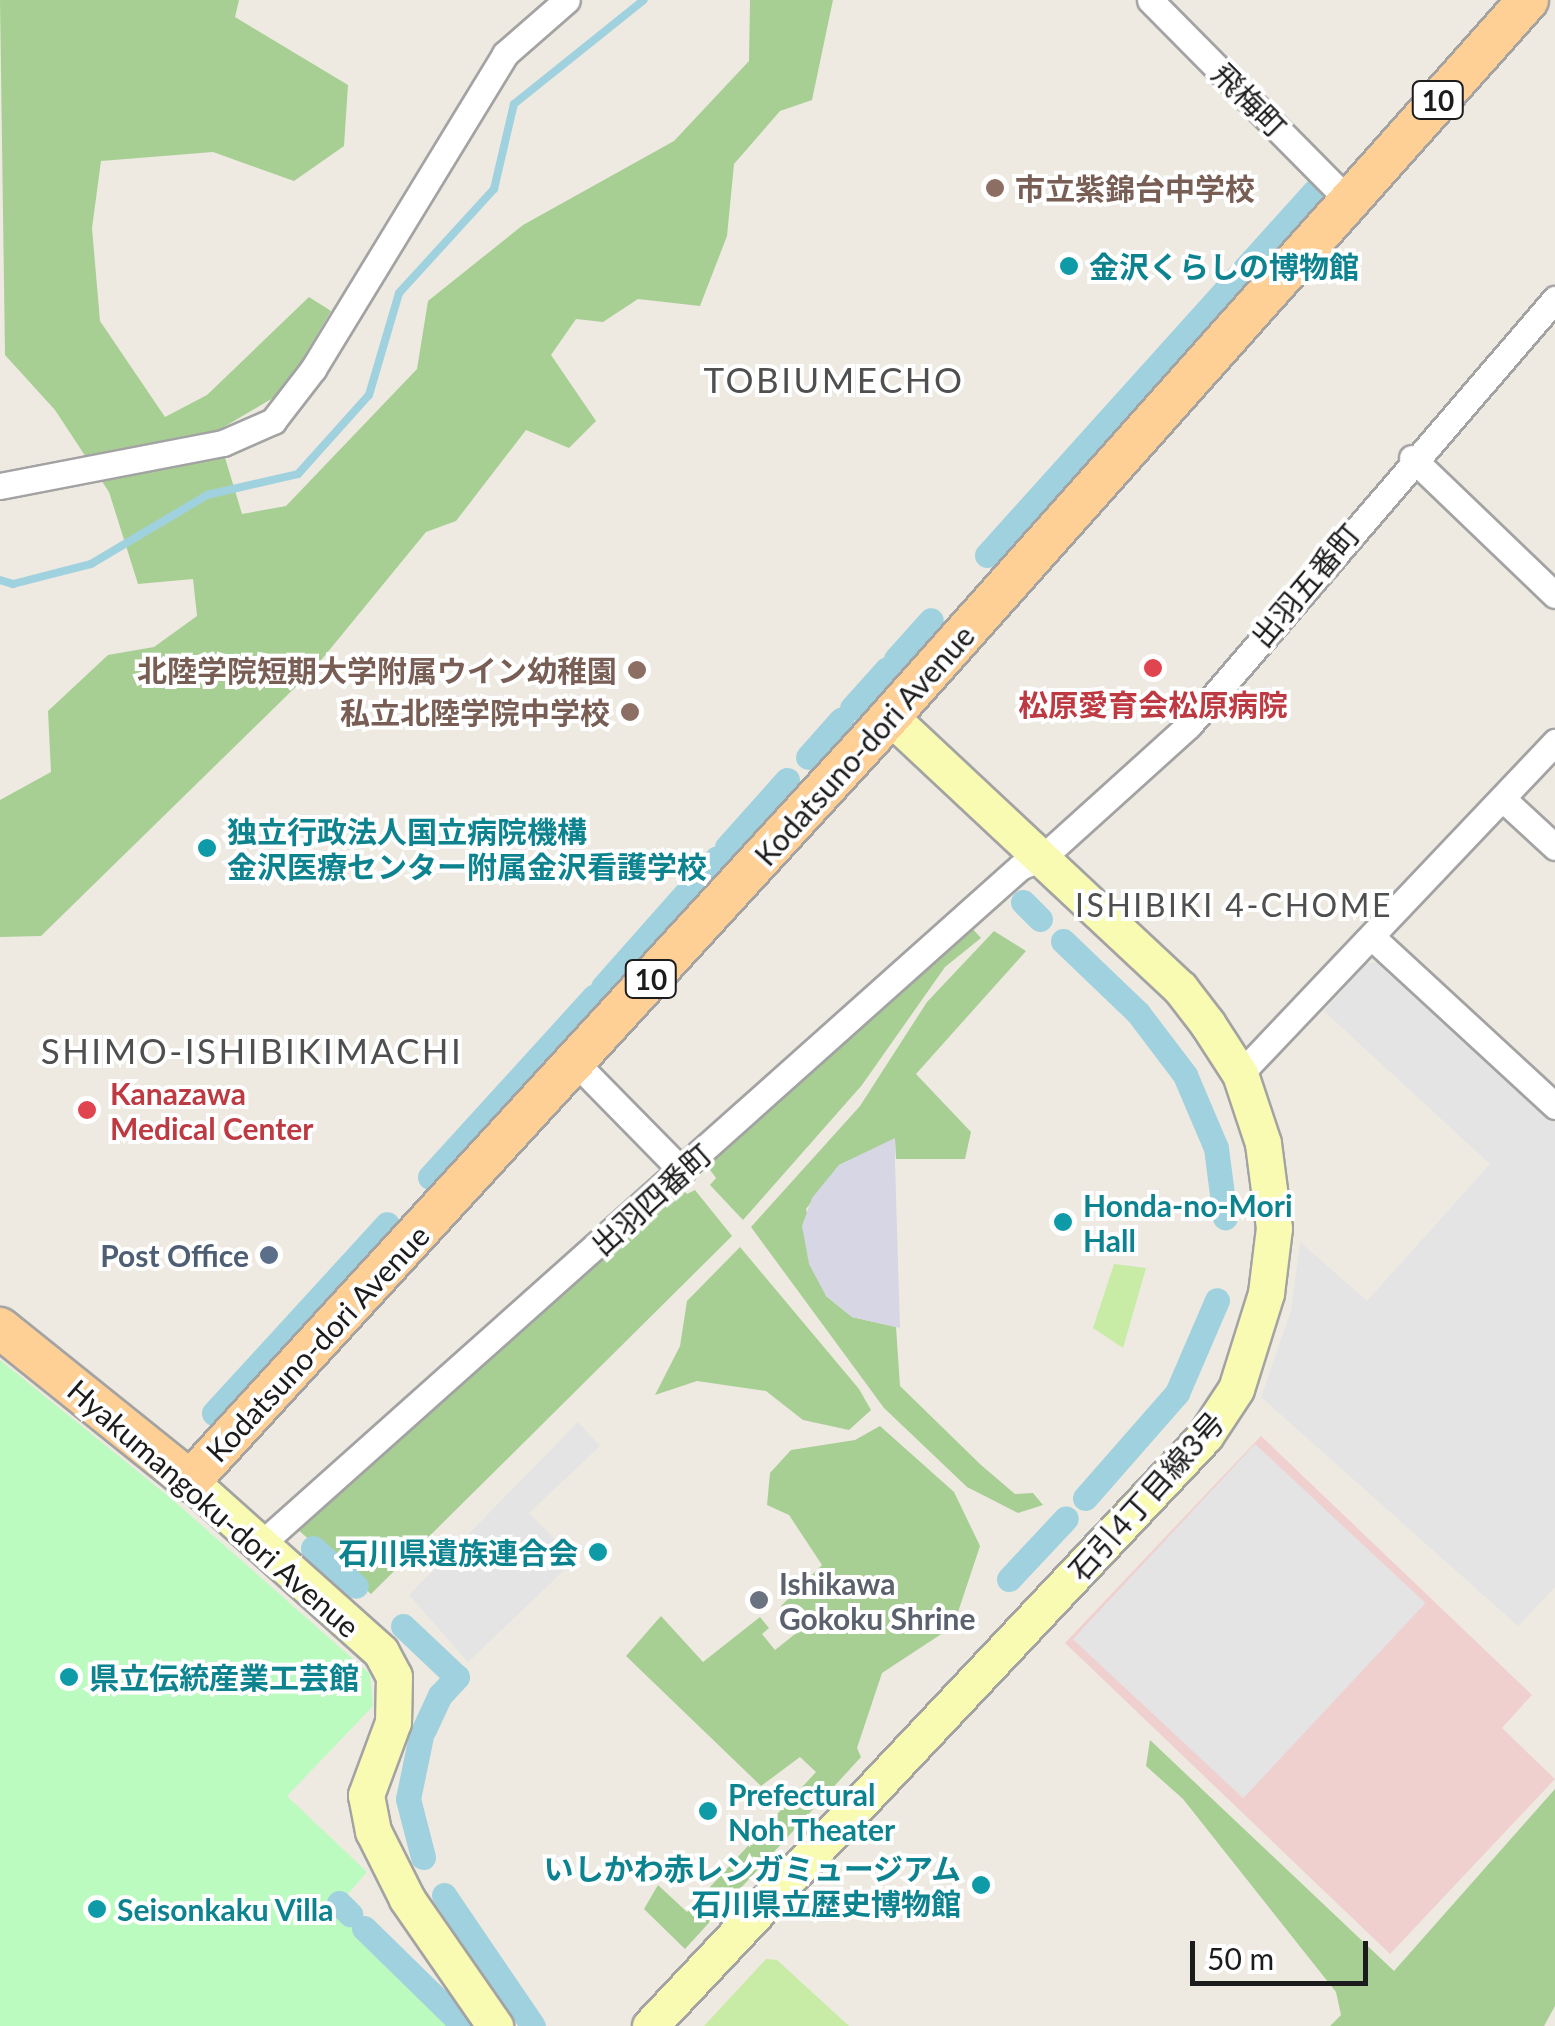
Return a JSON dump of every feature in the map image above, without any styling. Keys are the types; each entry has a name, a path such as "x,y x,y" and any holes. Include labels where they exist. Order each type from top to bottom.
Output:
{"main road":[{"name":"Kodatsuno-dori Avenue","path":"190,1481 890,717 1528,0"},
{"name":"Hyakumangoku-dori Avenue","path":"0,1328 190,1481"}],"street":[{"path":"0,486 223,443 273,421 314,368 505,54 568,0"},
{"name":"飛梅町","path":"1150,0 1349,200"},
{"name":"出羽五番町","path":"1042,858 1189,725 1412,458 1555,299"},
{"path":"1412,458 1555,595"},
{"name":"石引4丁目線3号","path":"650,2026 1227,1406 1257,1333 1274,1228 1263,1143 1240,1074 1180,988 890,717"},
{"path":"1240,1074 1555,742"},
{"path":"1502,799 1555,848"},
{"name":"出羽四番町","path":"261,1544 1020,867 1042,858"},
{"path":"1373,938 1555,1106"},
{"path":"575,1062 682,1170"},
{"name":"Hyakumangoku-dori Avenue","path":"190,1481 380,1652 394,1676 394,1722 366,1795 373,1831 407,1899 494,2026"}],"shaded area":[{"path":"1381,962 1555,1123 1555,1587 1518,1626 1261,1397 1291,1311 1300,1242 1367,1301 1490,1164 1324,1011 1367,963"},
{"path":"895,1138 900,1328 852,1317 826,1296 809,1264 802,1226 812,1198 839,1165"},
{"path":"578,1422 600,1446 529,1513 575,1560 468,1662 409,1595"},
{"path":"1261,1436 1532,1695 1502,1728 1555,1779 1390,1954 1065,1643"},
{"path":"1255,1444 1425,1603 1243,1798 1073,1639"}],"green space":[{"path":"0,0 239,0 235,17 348,85 344,146 294,181 213,152 101,161 92,228 100,321 165,417 207,395 309,297 331,311 283,392 217,431 242,514 286,506 417,369 428,301 523,225 674,141 749,61 750,0 833,0 812,100 780,111 734,164 727,236 700,306 638,299 603,322 576,319 551,355 596,421 569,448 526,430 456,521 426,532 313,670 41,936 0,937 0,800 51,772 48,711 108,655 154,647 197,616 193,579 138,584 109,492 55,410 5,355"},
{"path":"970,926 981,938 945,967 862,1085 743,1220 710,1185 716,1178 705,1163"},
{"path":"994,931 1026,951 916,1074 971,1132 965,1159 896,1159 895,1139 839,1165 806,1209 826,1296 852,1317 896,1327 900,1386 1015,1494 1033,1493 1043,1505 1018,1513 967,1487 884,1408 751,1227 860,1106 927,1002"},
{"path":"679,1186 687,1194 695,1190 732,1236 371,1594 296,1528"},
{"path":"740,1247 859,1389 871,1410 849,1430 803,1420 766,1391 697,1381 655,1395 680,1346 687,1301"},
{"path":"1114,1264 1146,1268 1123,1348 1093,1328"},
{"path":"0,1360 173,1500 370,1674 373,1706 287,1796 367,1872 339,1904 461,2026 0,2026"},
{"path":"880,1426 954,1492 980,1546 958,1612 949,1629 882,1673 857,1748 861,1757 685,1949 644,1909 658,1885 687,1912 816,1772 800,1757 761,1786 626,1656 661,1616 703,1662 760,1617 769,1628 762,1634 775,1650 804,1627 781,1606 822,1565 789,1515 767,1505 770,1473 791,1450 855,1440"},
{"path":"1150,1740 1394,1971 1555,1789 1555,2006 1544,2026 1330,2026 1341,2015 1336,1992 1183,1799 1146,1766"},
{"path":"766,1959 777,1960 849,2026 704,2026"}],"waterway":[{"path":"0,580 13,584 91,564 207,495 298,474 369,395 399,293 494,189 514,104 644,0"},
{"path":"987,555 1316,190"},
{"path":"896,659 931,620"},
{"path":"852,708 887,669"},
{"path":"808,757 841,720"},
{"path":"727,847 787,780"},
{"path":"603,987 717,858"},
{"path":"1023,902 1040,919"},
{"path":"1063,941 1138,1013 1185,1075 1216,1148 1225,1217"},
{"path":"430,1177 594,997"},
{"path":"214,1413 387,1224"},
{"path":"1085,1498 1177,1393 1217,1300"},
{"path":"1009,1579 1066,1518"},
{"path":"313,1548 356,1586"},
{"path":"403,1626 457,1677 440,1695 424,1729"},
{"path":"421,1736 408,1799 423,1857"},
{"path":"444,1895 533,2026"},
{"path":"339,1903 350,1914"},
{"path":"364,1928 464,2026"}],"place":[{"name":"市立紫錦台中学校","path":"995,188"},
{"name":"金沢くらしの博物館","path":"1069,266"},
{"name":"松原愛育会松原病院","path":"1153,668"},
{"name":"北陸学院短期大学附属ウイン幼稚園","path":"637,670"},
{"name":"私立北陸学院中学校","path":"630,712"},
{"name":"独立行政法人国立病院機構 金沢医療センター附属金沢看護学校","path":"207,848"},
{"name":"Kanazawa Medical Center","path":"87,1110"},
{"name":"Honda-no-Mori Hall","path":"1063,1222"},
{"name":"Post Office","path":"269,1255"},
{"name":"石川県遺族連合会","path":"598,1552"},
{"name":"Ishikawa Gokoku Shrine","path":"759,1600"},
{"name":"県立伝統産業工芸館","path":"69,1677"},
{"name":"Prefectural Noh Theater","path":"708,1811"},
{"name":"いしかわ赤レンガミュージアム 石川県立歴史博物館","path":"981,1885"},
{"name":"Seisonkaku Villa","path":"97,1909"}],"district":[{"name":"TOBIUMECHO","path":"834,379"},
{"name":"ISHIBIKI 4-CHOME","path":"1234,905"},
{"name":"SHIMO-ISHIBIKIMACHI","path":"252,1050"}]}
